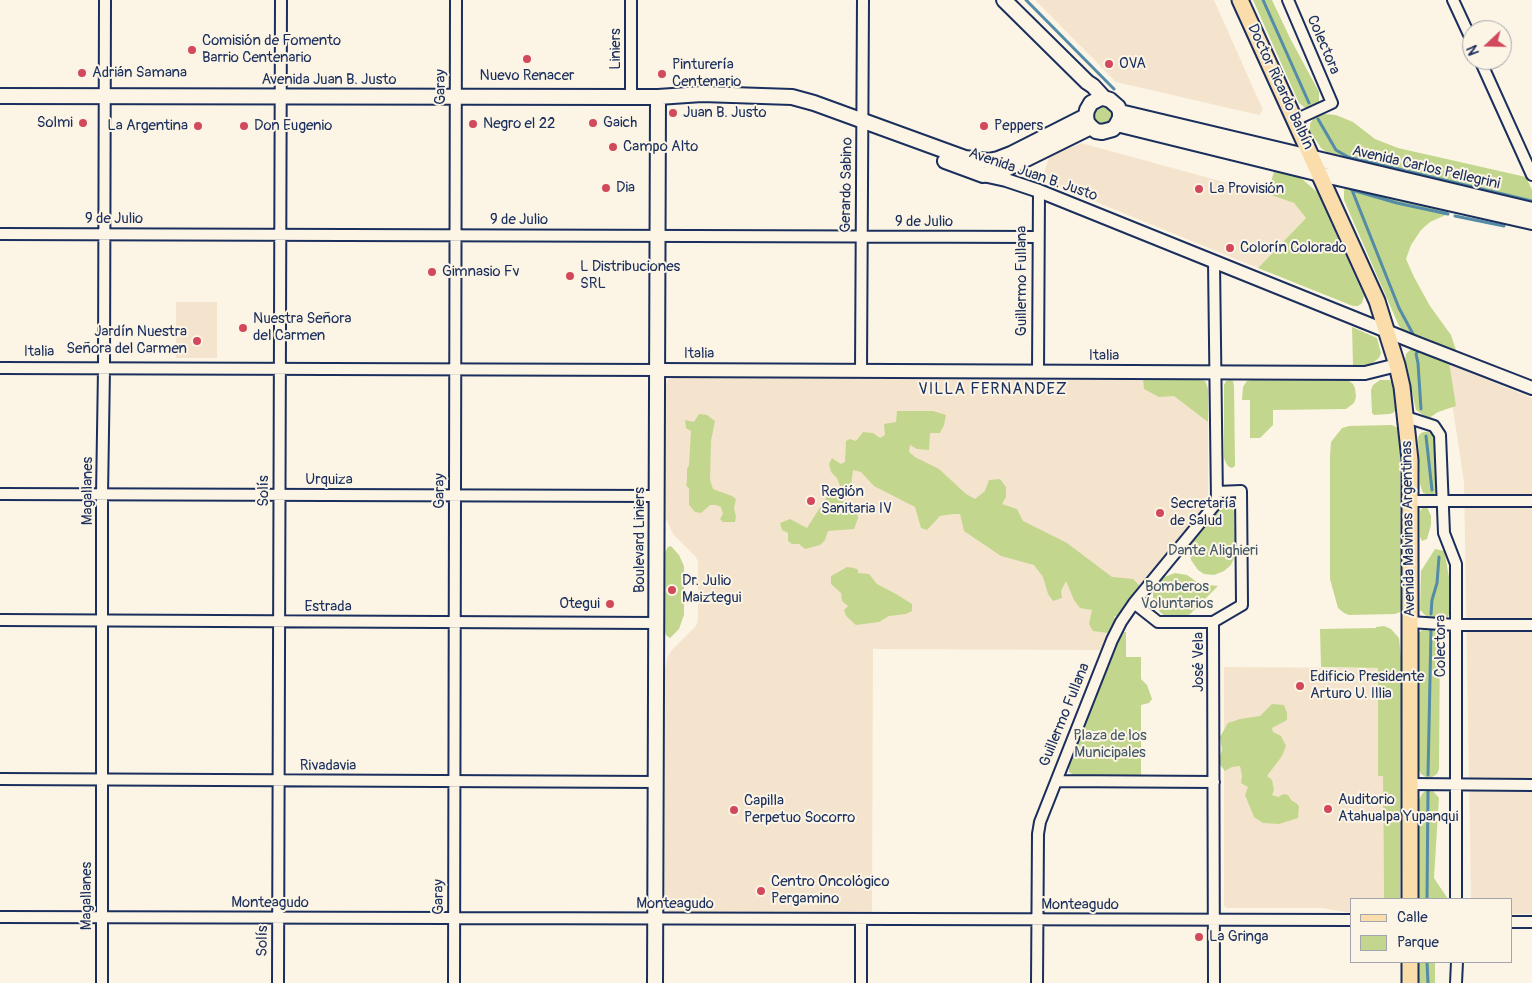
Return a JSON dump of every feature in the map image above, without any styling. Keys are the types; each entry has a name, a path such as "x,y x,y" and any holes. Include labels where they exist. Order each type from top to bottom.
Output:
{"main road":[{"path":"983,175 1002,171 1018,164 1093,111 1114,103 1118,118 1113,129 1102,132 1093,111 1093,86 1004,0"},
{"name":"Doctor Ricardo Balbín","path":"1240,0 1320,174"},
{"name":"Avenida Juan B. Justo","path":"0,96 658,97 701,101 754,101 791,104 965,158 988,161 1011,154 1093,111"},
{"name":"Boulevard Liniers","path":"656,983 658,97"},
{"name":"Avenida Carlos Pellegrini","path":"1118,118 1313,158 1532,210"},
{"name":"Avenida Carlos Pellegrini","path":"1118,118 1320,174 1532,222"},
{"name":"Avenida Juan B. Justo","path":"863,126 983,175"},
{"name":"Avenida Malvinas Argentinas","path":"1320,174 1377,300 1397,365 1406,417 1410,460 1410,898"},
{"path":"1410,963 1410,983"}],"street":[{"name":"Magallanes","path":"102,983 105,0"},
{"name":"Solís","path":"278,983 280,0"},
{"name":"Garay","path":"454,983 456,0"},
{"name":"Liniers","path":"631,0 631,98"},
{"name":"Gerardo Sabino","path":"861,371 863,0"},
{"name":"Colectora","path":"1288,0 1332,103 1295,120"},
{"path":"1454,0 1463,20"},
{"path":"1485,70 1532,175"},
{"name":"Avenida Juan B. Justo","path":"983,175 1006,180 1039,191 1532,388"},
{"name":"Guillermo Fullana","path":"1038,372 1039,191"},
{"name":"9 de Julio","path":"0,234 1038,237"},
{"path":"1214,262 1217,492"},
{"name":"Italia","path":"0,368 1365,373 1397,365"},
{"name":"Colectora","path":"1406,417 1434,426 1440,435 1444,533 1456,564 1456,898"},
{"name":"José Vela","path":"1214,983 1213,622 1242,604 1241,491 1217,492"},
{"name":"Guillermo Fullana","path":"1037,983 1038,834 1040,822 1112,640 1121,622 1134,603 1216,502 1217,492"},
{"name":"Urquiza","path":"0,494 657,496"},
{"path":"1410,501 1532,501"},
{"path":"1134,603 1158,622 1213,622"},
{"name":"Estrada","path":"0,620 656,623"},
{"path":"1410,622 1456,625 1532,625"},
{"name":"Rivadavia","path":"0,779 656,782"},
{"path":"1057,780 1214,782"},
{"path":"1410,784 1532,786"},
{"name":"Monteagudo","path":"0,917 1350,920"},
{"path":"861,920 861,983"},
{"path":"1512,922 1532,922"},
{"path":"1456,963 1456,983"}],"shaded area":[{"path":"1035,0 1214,0 1263,110 1259,115 1116,82"},
{"path":"1081,143 1268,194 1294,203 1306,218 1258,268 1042,180 1049,157"},
{"name":"Jardín Nuestra Señora del Carmen","path":"176,302 217,302 217,358 176,358"},
{"path":"1446,363 1532,398 1532,914 1512,914 1512,898 1471,898 1464,482"},
{"path":"674,377 1199,380 1205,381 1207,384 1208,503 1118,615 1102,650 873,649 872,914 671,913 665,908 665,669 668,656 672,650 696,626 698,620 698,562 696,557 673,534 666,519 665,386 668,380"},
{"path":"1224,667 1378,668 1378,775 1383,776 1384,898 1350,898 1350,913 1322,908 1227,908 1224,906"}],"green space":[{"path":"1253,0 1272,0 1319,92 1319,102 1315,108 1309,109 1299,103"},
{"path":"1103,105 1110,108 1113,115 1110,122 1103,125 1096,122 1093,115 1096,108"},
{"path":"1325,114 1336,115 1353,122 1375,139 1398,148 1526,177 1532,190 1532,201 1336,159 1321,148 1310,131 1310,124 1313,119"},
{"path":"1274,171 1295,175 1317,192 1364,296 1362,303 1358,306 1353,306 1258,268 1306,218 1294,203 1268,194"},
{"path":"1349,185 1448,209 1448,214 1430,222 1421,230 1411,245 1406,259 1430,306 1451,335 1457,353 1407,334 1399,326 1344,200 1345,187"},
{"path":"1352,327 1377,338 1381,353 1379,358 1370,365 1353,366"},
{"path":"1417,348 1449,362 1456,406 1438,412 1429,418 1416,410 1405,360 1406,354 1410,350"},
{"path":"1143,379 1205,381 1208,389 1208,422 1174,396 1159,397 1144,389"},
{"path":"1348,380 1355,388 1356,397 1354,403 1346,409 1273,410 1273,425 1260,438 1250,438 1250,400 1242,400 1243,387 1247,381"},
{"path":"1380,380 1389,380 1393,383 1398,407 1393,413 1374,415 1372,413 1371,390 1373,385"},
{"path":"1226,381 1233,381 1234,386 1235,466 1232,468 1229,467 1224,458 1224,385"},
{"path":"897,411 933,411 946,415 940,433 930,433 929,450 917,449 910,445 909,452 939,469 966,494 975,499 985,491 989,480 1000,479 1006,487 1006,497 1002,504 1017,509 1023,521 1067,543 1112,577 1133,579 1140,586 1121,617 1114,616 1116,624 1112,632 1093,631 1089,624 1092,610 1080,608 1074,600 1066,581 1061,591 1062,598 1053,601 1048,594 1043,577 1034,565 1001,556 964,531 960,514 940,516 927,530 921,528 915,507 874,486 861,472 853,470 851,485 841,489 837,478 831,472 829,464 832,458 841,464 845,462 846,441 850,439 856,441 863,432 873,433 880,438 885,435 884,424 896,422"},
{"path":"699,414 707,415 715,421 711,441 710,480 713,489 736,499 734,508 735,522 723,522 720,519 723,514 721,507 716,505 710,505 701,513 695,512 689,505 689,489 686,485 691,431 686,428 685,420 694,422"},
{"path":"1392,425 1398,428 1400,432 1401,609 1400,612 1395,614 1349,615 1338,608 1330,579 1331,442 1342,428 1349,426"},
{"path":"1423,432 1432,434 1434,441 1437,489 1434,494 1429,495 1423,493 1420,484 1418,437"},
{"path":"829,493 837,493 841,500 856,507 858,518 854,529 828,531 825,540 820,545 805,549 799,544 792,544 788,541 788,533 782,530 780,523 790,519 807,528"},
{"name":"Dante Alighieri","path":"1227,505 1234,511 1234,558 1231,565 1224,571 1214,575 1204,574 1198,570 1191,560 1191,545 1221,506"},
{"path":"1424,506 1427,507 1431,516 1431,525 1427,539 1422,541 1420,537 1420,511"},
{"path":"671,546 679,555 684,566 684,615 679,629 670,638 665,632 665,552"},
{"path":"1435,549 1444,551 1446,560 1452,595 1451,611 1447,618 1428,618 1420,610 1421,571"},
{"path":"847,567 858,570 858,573 869,574 877,584 912,604 912,611 906,614 889,616 879,622 856,625 846,616 844,610 848,606 842,601 841,593 831,584 831,576"},
{"name":"Bomberos Voluntarios","path":"1175,573 1187,575 1200,584 1218,586 1190,614 1171,619 1160,612 1153,600 1153,593 1162,578"},
{"path":"1384,626 1391,629 1399,638 1401,658 1400,898 1384,898 1383,776 1378,776 1378,668 1321,667 1320,629"},
{"path":"1426,628 1434,629 1440,639 1439,769 1437,774 1427,778 1419,770 1419,633"},
{"name":"Plaza de los Municipales","path":"1122,632 1126,632 1126,657 1141,657 1141,679 1147,685 1152,699 1149,703 1141,705 1141,777 1075,776 1069,772 1069,765"},
{"path":"1272,704 1284,705 1287,720 1272,728 1273,732 1281,736 1286,746 1282,756 1267,776 1272,780 1274,790 1272,795 1278,797 1284,794 1288,795 1299,806 1298,818 1279,824 1263,823 1254,817 1245,795 1248,787 1241,783 1240,766 1232,767 1225,771 1218,762 1222,750 1220,737 1228,723 1260,716"},
{"path":"1427,789 1433,791 1439,798 1434,878 1447,898 1419,898 1419,800"},
{"path":"1419,963 1435,963 1435,983 1419,983"}],"waterway":[{"path":"1026,0 1114,89"},
{"path":"1263,0 1309,103"},
{"path":"1318,119 1336,150 1348,157 1532,201"},
{"path":"1348,187 1352,190 1399,308 1413,334"},
{"path":"1352,190 1397,203 1448,214"},
{"path":"1455,216 1504,226"},
{"path":"1418,351 1416,354 1421,409"},
{"path":"1426,436 1432,490"},
{"path":"1431,614 1432,600 1437,583 1439,557"},
{"path":"1428,775 1431,630"},
{"path":"1427,898 1428,791"},
{"path":"1427,963 1428,983"}],"place":[{"name":"Comisión de Fomento Barrio Centenario","path":"192,50"},
{"name":"Nuevo Renacer","path":"527,59"},
{"name":"OVA","path":"1109,64"},
{"name":"Adrián Samana","path":"82,73"},
{"name":"Pinturería Centenario","path":"662,74"},
{"name":"Juan B. Justo","path":"673,113"},
{"name":"Solmi","path":"83,123"},
{"name":"Gaich","path":"593,123"},
{"name":"Negro el 22","path":"473,124"},
{"name":"La Argentina","path":"198,126"},
{"name":"Don Eugenio","path":"244,126"},
{"name":"Peppers","path":"984,126"},
{"name":"Campo Alto","path":"613,147"},
{"name":"Dia","path":"606,188"},
{"name":"La Provisión","path":"1199,189"},
{"name":"Colorín Colorado","path":"1230,248"},
{"name":"Gimnasio Fv","path":"432,272"},
{"name":"L Distribuciones SRL","path":"570,276"},
{"name":"Nuestra Señora del Carmen","path":"243,328"},
{"name":"Jardín Nuestra Señora del Carmen","path":"197,341"},
{"name":"Región Sanitaria IV","path":"811,501"},
{"name":"Secretaría de Salud","path":"1160,513"},
{"name":"Dr. Julio Maiztegui","path":"672,590"},
{"name":"Otegui","path":"610,604"},
{"name":"Edificio Presidente Arturo U. Illia","path":"1300,686"},
{"name":"Auditorio Atahualpa Yupanqui","path":"1328,809"},
{"name":"Capilla Perpetuo Socorro","path":"734,810"},
{"name":"Centro Oncológico Pergamino","path":"761,891"},
{"name":"La Gringa","path":"1199,937"}],"district":[{"name":"VILLA FERNANDEZ","path":"993,390"}]}
